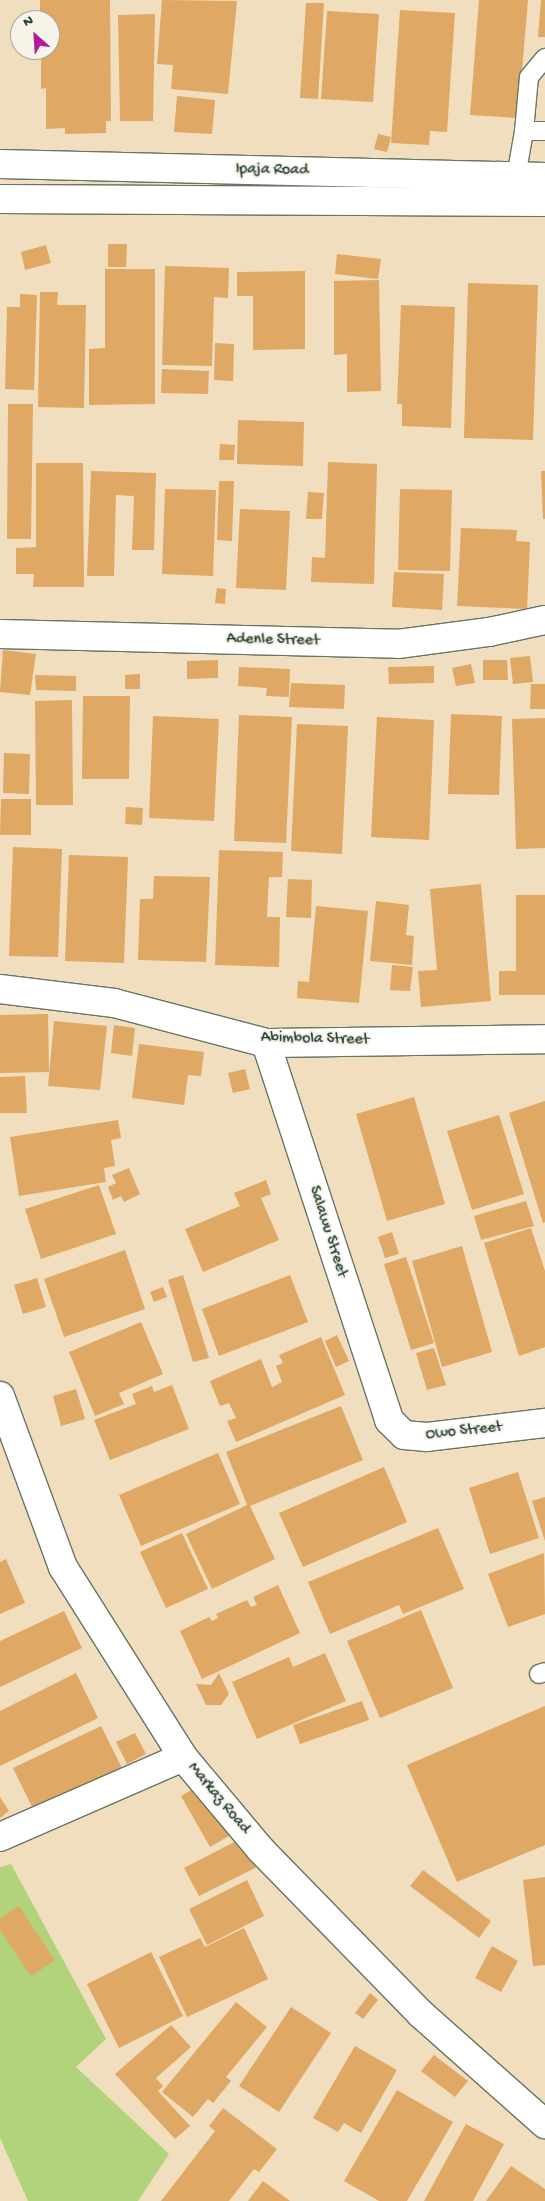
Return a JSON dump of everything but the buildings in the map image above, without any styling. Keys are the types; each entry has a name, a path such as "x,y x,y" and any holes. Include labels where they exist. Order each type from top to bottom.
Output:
{"street":[{"name":"Ipaja Road","path":"0,164 545,177"},
{"name":"Ipaja Road","path":"0,199 545,202"},
{"name":"Adenle Street","path":"0,634 398,644 489,632 545,620"},
{"name":"Abimbola Street","path":"0,989 114,1003 266,1043 545,1039"},
{"name":"Salawu Street","path":"266,1043 389,1420"},
{"name":"Markaz Road","path":"0,1396 63,1567 183,1757 260,1850 420,2014 545,2124"},
{"name":"Owo Street","path":"389,1420 404,1435 427,1437 545,1423"},
{"path":"0,1837 183,1757"}],"lane":[{"path":"516,177 524,131 529,77 545,58"},
{"path":"524,131 545,131"}],"green space":[{"path":"11,1864 106,2039 76,2067 169,2154 138,2201 28,2201 0,2138 0,1867"}]}
